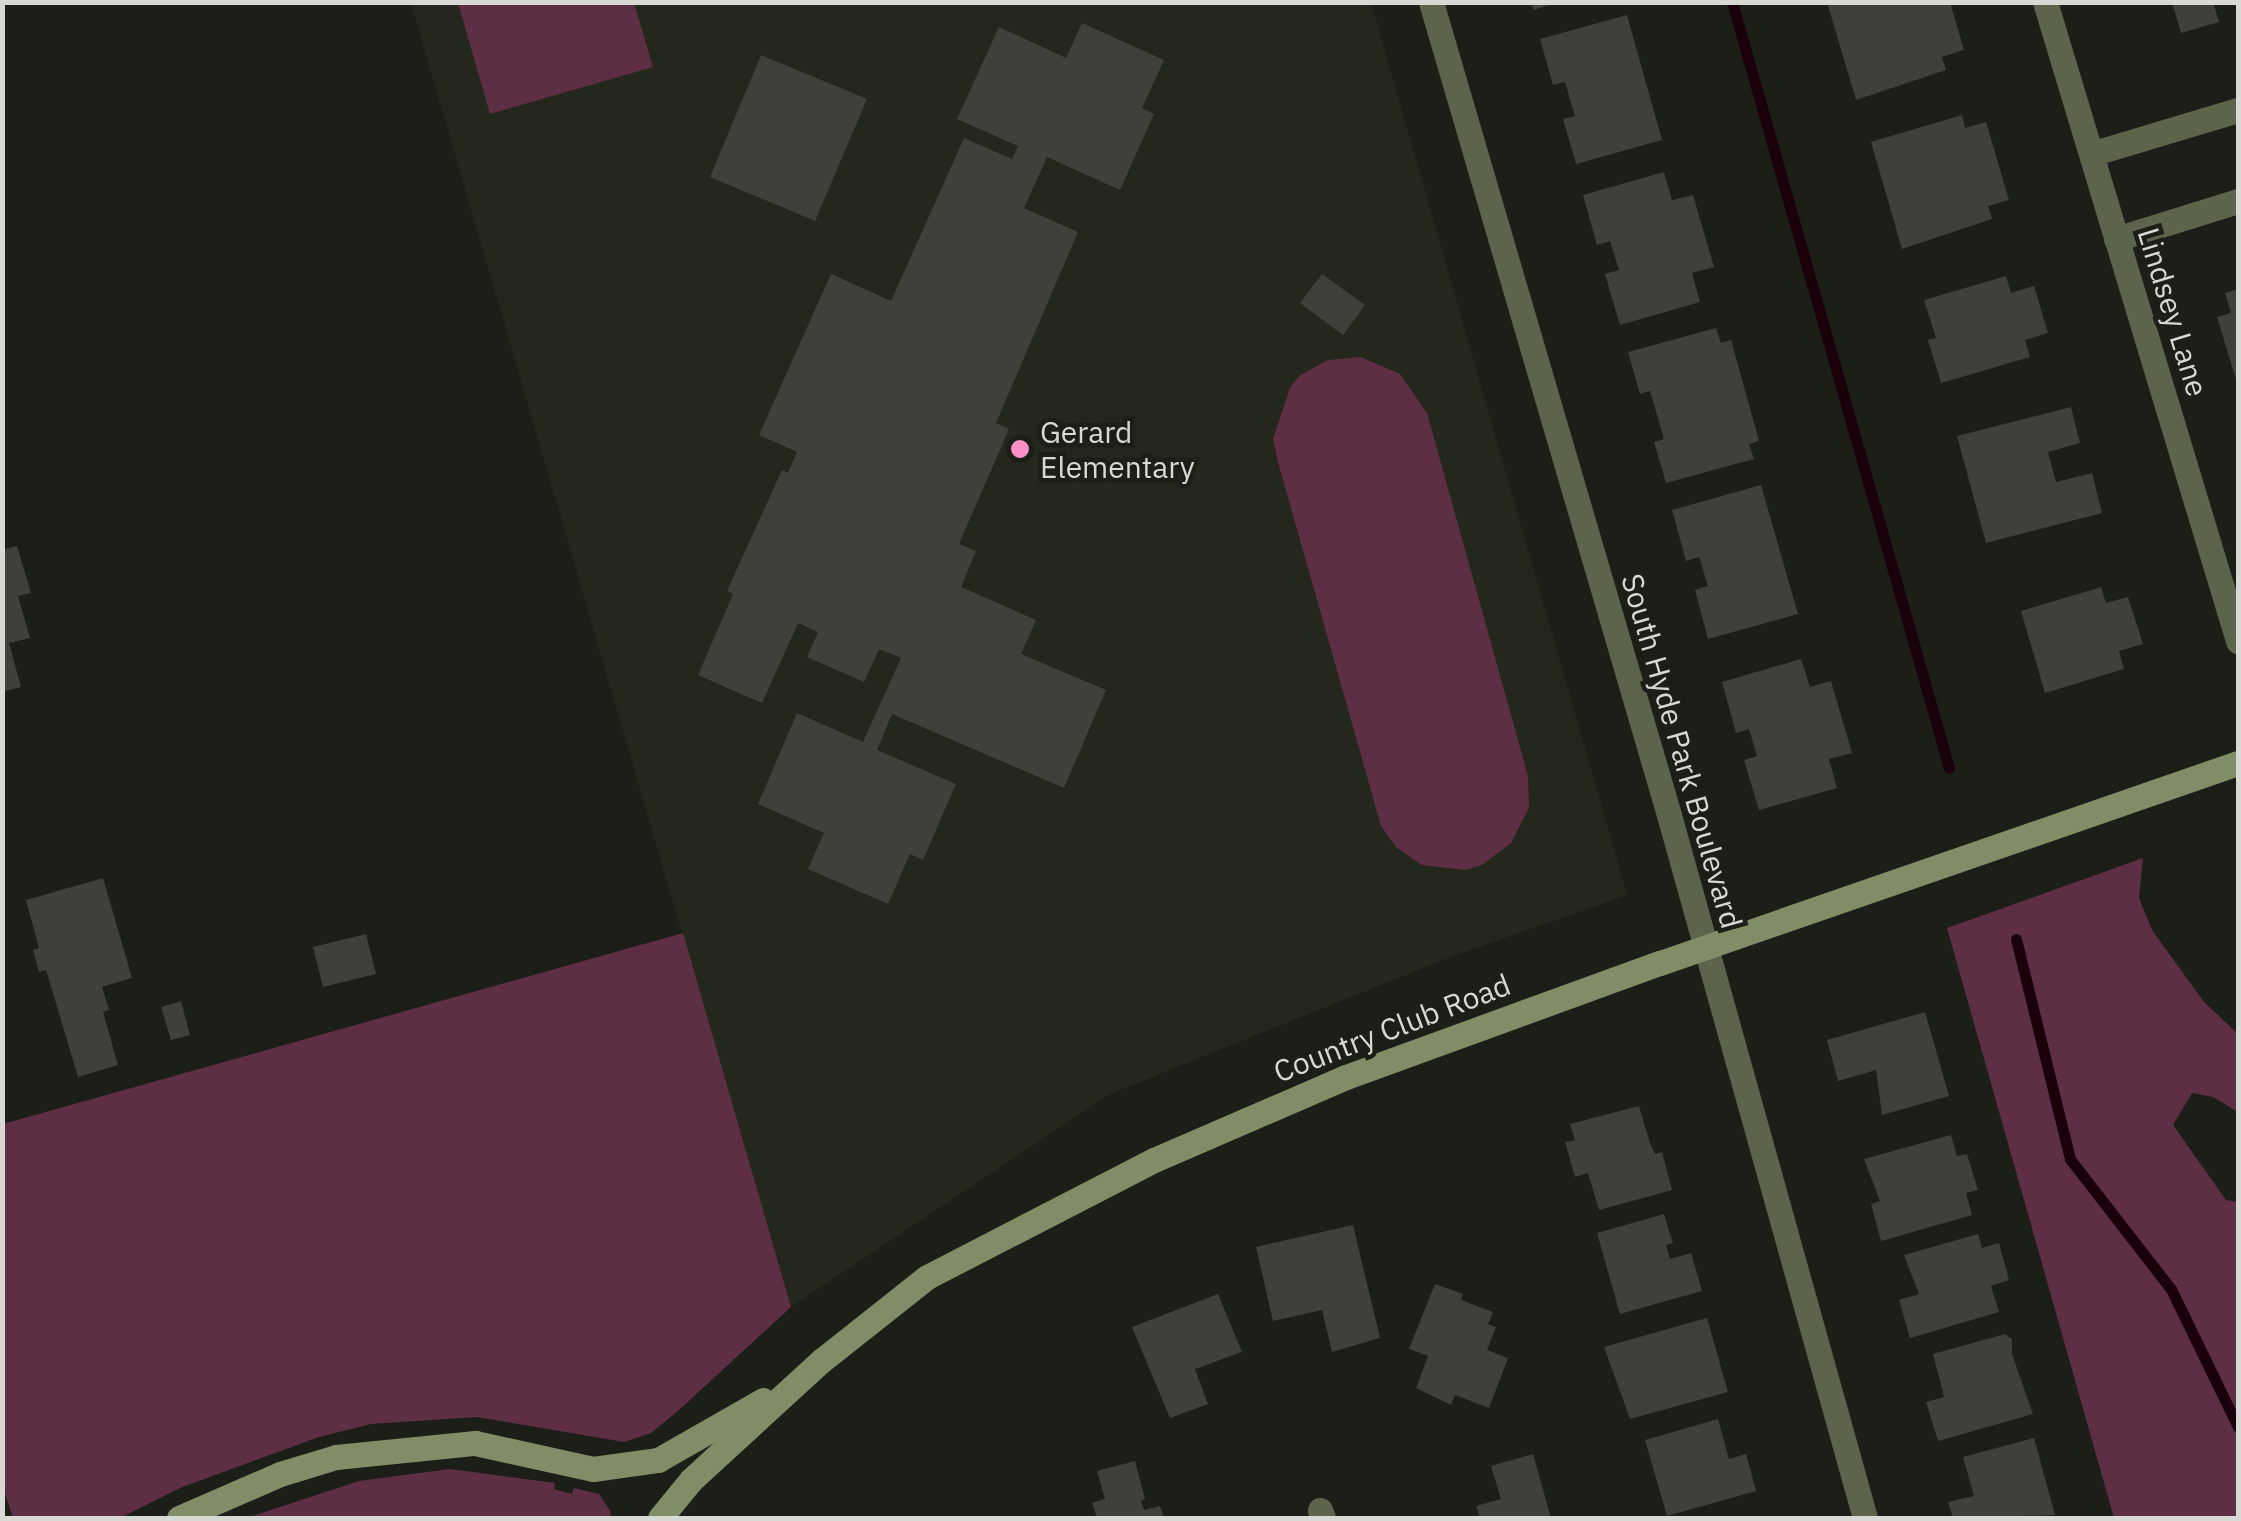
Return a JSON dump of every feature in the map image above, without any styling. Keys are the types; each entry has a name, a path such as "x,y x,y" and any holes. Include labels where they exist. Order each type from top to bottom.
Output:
{"main road":[{"name":"Country Club Road","path":"660,1518 691,1480 802,1378 927,1277 1154,1160 1346,1077 2238,763"},
{"path":"179,1518 280,1474 336,1457 476,1444 593,1470 658,1460 802,1378"}],"street":[{"name":"South Hyde Park Boulevard","path":"1431,2 1669,815 1865,1518"},
{"name":"Lindsey Lane","path":"2045,2 2238,641"},
{"path":"2091,154 2238,110"},
{"path":"2116,238 2238,201"}],"shaded area":[{"name":"Gerard Elementary","path":"411,3 1371,3 1627,895 1448,958 1110,1094 791,1307"},
{"path":"458,3 634,3 653,67 490,114"},
{"path":"1361,357 1400,374 1427,413 1528,776 1529,808 1511,843 1482,865 1465,870 1422,865 1397,848 1381,826 1273,439 1290,388 1299,376 1328,360"},
{"path":"2143,858 2139,898 2152,930 2204,1002 2238,1034 2238,1112 2213,1097 2192,1093 2173,1125 2226,1200 2238,1202 2238,1518 2114,1518 1947,928"},
{"path":"683,933 791,1307 678,1411 651,1433 624,1442 477,1417 371,1424 319,1437 180,1488 120,1518 13,1518 2,1484 3,1124"},
{"path":"450,1469 555,1483 554,1489 572,1494 574,1488 599,1494 611,1512 609,1518 246,1518 359,1481"}],"building":[{"path":"1531,2 1555,2 1555,3 1534,10"},
{"path":"1827,2 1950,2 1964,50 1942,57 1946,70 1856,100"},
{"path":"2172,2 2213,2 2219,22 2181,33"},
{"path":"1627,15 1662,140 1576,164 1563,119 1575,116 1565,82 1553,85 1540,39"},
{"path":"1082,23 1164,60 1142,108 1154,114 1120,190 1047,157 1024,208 1078,232 996,423 1009,429 959,544 976,551 961,587 1036,620 1021,654 1106,690 1064,788 892,714 877,750 956,784 923,860 910,854 888,904 808,869 824,833 758,804 797,713 863,742 901,658 879,649 864,682 807,657 818,632 798,623 762,703 698,675 733,594 727,591 782,470 788,473 797,452 759,435 831,274 891,301 964,138 1012,159 1018,146 957,119 999,27 1066,58"},
{"path":"761,55 867,99 815,221 710,177"},
{"path":"1962,115 1965,128 1986,122 2009,200 1988,206 1992,219 1902,249 1871,142"},
{"path":"1664,172 1672,200 1693,195 1714,267 1692,273 1700,302 1620,325 1605,274 1619,270 1610,241 1597,245 1583,195"},
{"path":"1322,274 1365,305 1343,335 1300,303"},
{"path":"2006,276 2011,293 2034,286 2048,333 2025,340 2030,357 1941,383 1928,340 1936,338 1924,300"},
{"path":"2238,289 2238,386 2217,317 2231,313 2225,293"},
{"path":"1716,328 1721,343 1731,340 1759,441 1749,444 1754,459 1666,483 1654,442 1664,439 1650,391 1640,394 1628,352"},
{"path":"2071,407 2080,443 2048,452 2056,482 2092,473 2102,513 1986,543 1957,436"},
{"path":"1761,485 1798,614 1708,639 1695,590 1708,586 1699,557 1686,561 1672,510"},
{"path":"17,546 31,593 18,596 30,638 9,643 21,687 2,692 2,550"},
{"path":"2101,587 2106,603 2128,597 2143,644 2119,651 2124,669 2045,693 2021,611"},
{"path":"1801,659 1810,687 1831,681 1852,753 1829,759 1837,788 1759,810 1744,760 1757,756 1749,729 1736,733 1722,682"},
{"path":"103,878 132,978 102,987 109,1010 103,1012 118,1065 78,1077 46,970 39,972 33,950 39,948 26,900"},
{"path":"366,934 376,974 323,987 313,947"},
{"path":"181,1001 190,1035 171,1040 161,1007"},
{"path":"1925,1012 1949,1096 1882,1115 1876,1070 1838,1081 1827,1040"},
{"path":"1639,1106 1655,1154 1662,1152 1672,1190 1599,1210 1588,1173 1575,1177 1565,1142 1575,1140 1570,1124"},
{"path":"1951,1135 1957,1156 1967,1154 1978,1190 1966,1193 1972,1215 1881,1241 1871,1204 1880,1201 1864,1159"},
{"path":"1664,1214 1673,1243 1666,1245 1670,1259 1691,1253 1702,1291 1620,1314 1597,1233"},
{"path":"1353,1225 1380,1338 1332,1352 1322,1310 1273,1321 1256,1247"},
{"path":"1978,1234 1982,1248 1999,1243 2009,1280 1991,1286 1999,1312 1910,1338 1899,1300 1919,1294 1904,1255"},
{"path":"1435,1284 1463,1294 1461,1300 1493,1312 1488,1324 1496,1327 1487,1350 1508,1358 1489,1408 1455,1395 1451,1405 1416,1388 1428,1356 1409,1349"},
{"path":"1218,1294 1242,1352 1195,1369 1208,1404 1170,1418 1132,1327"},
{"path":"1707,1318 1728,1392 1630,1419 1604,1347"},
{"path":"2005,1334 2012,1339 2012,1354 2033,1414 1938,1441 1926,1402 1944,1397 1933,1354"},
{"path":"1718,1419 1729,1459 1746,1454 1756,1491 1667,1516 1645,1440"},
{"path":"2034,1438 2055,1515 1953,1518 1948,1502 1974,1496 1963,1457"},
{"path":"1533,1454 1551,1518 1480,1518 1476,1506 1501,1499 1491,1466"},
{"path":"1135,1461 1144,1510 1160,1506 1164,1518 1097,1518 1092,1503 1105,1499 1097,1471"}],"waterway":[{"path":"1732,2 1949,768"},
{"path":"2016,939 2070,1159 2171,1289 2238,1427"}],"place":[{"name":"Gerard Elementary","path":"1020,449"}]}
